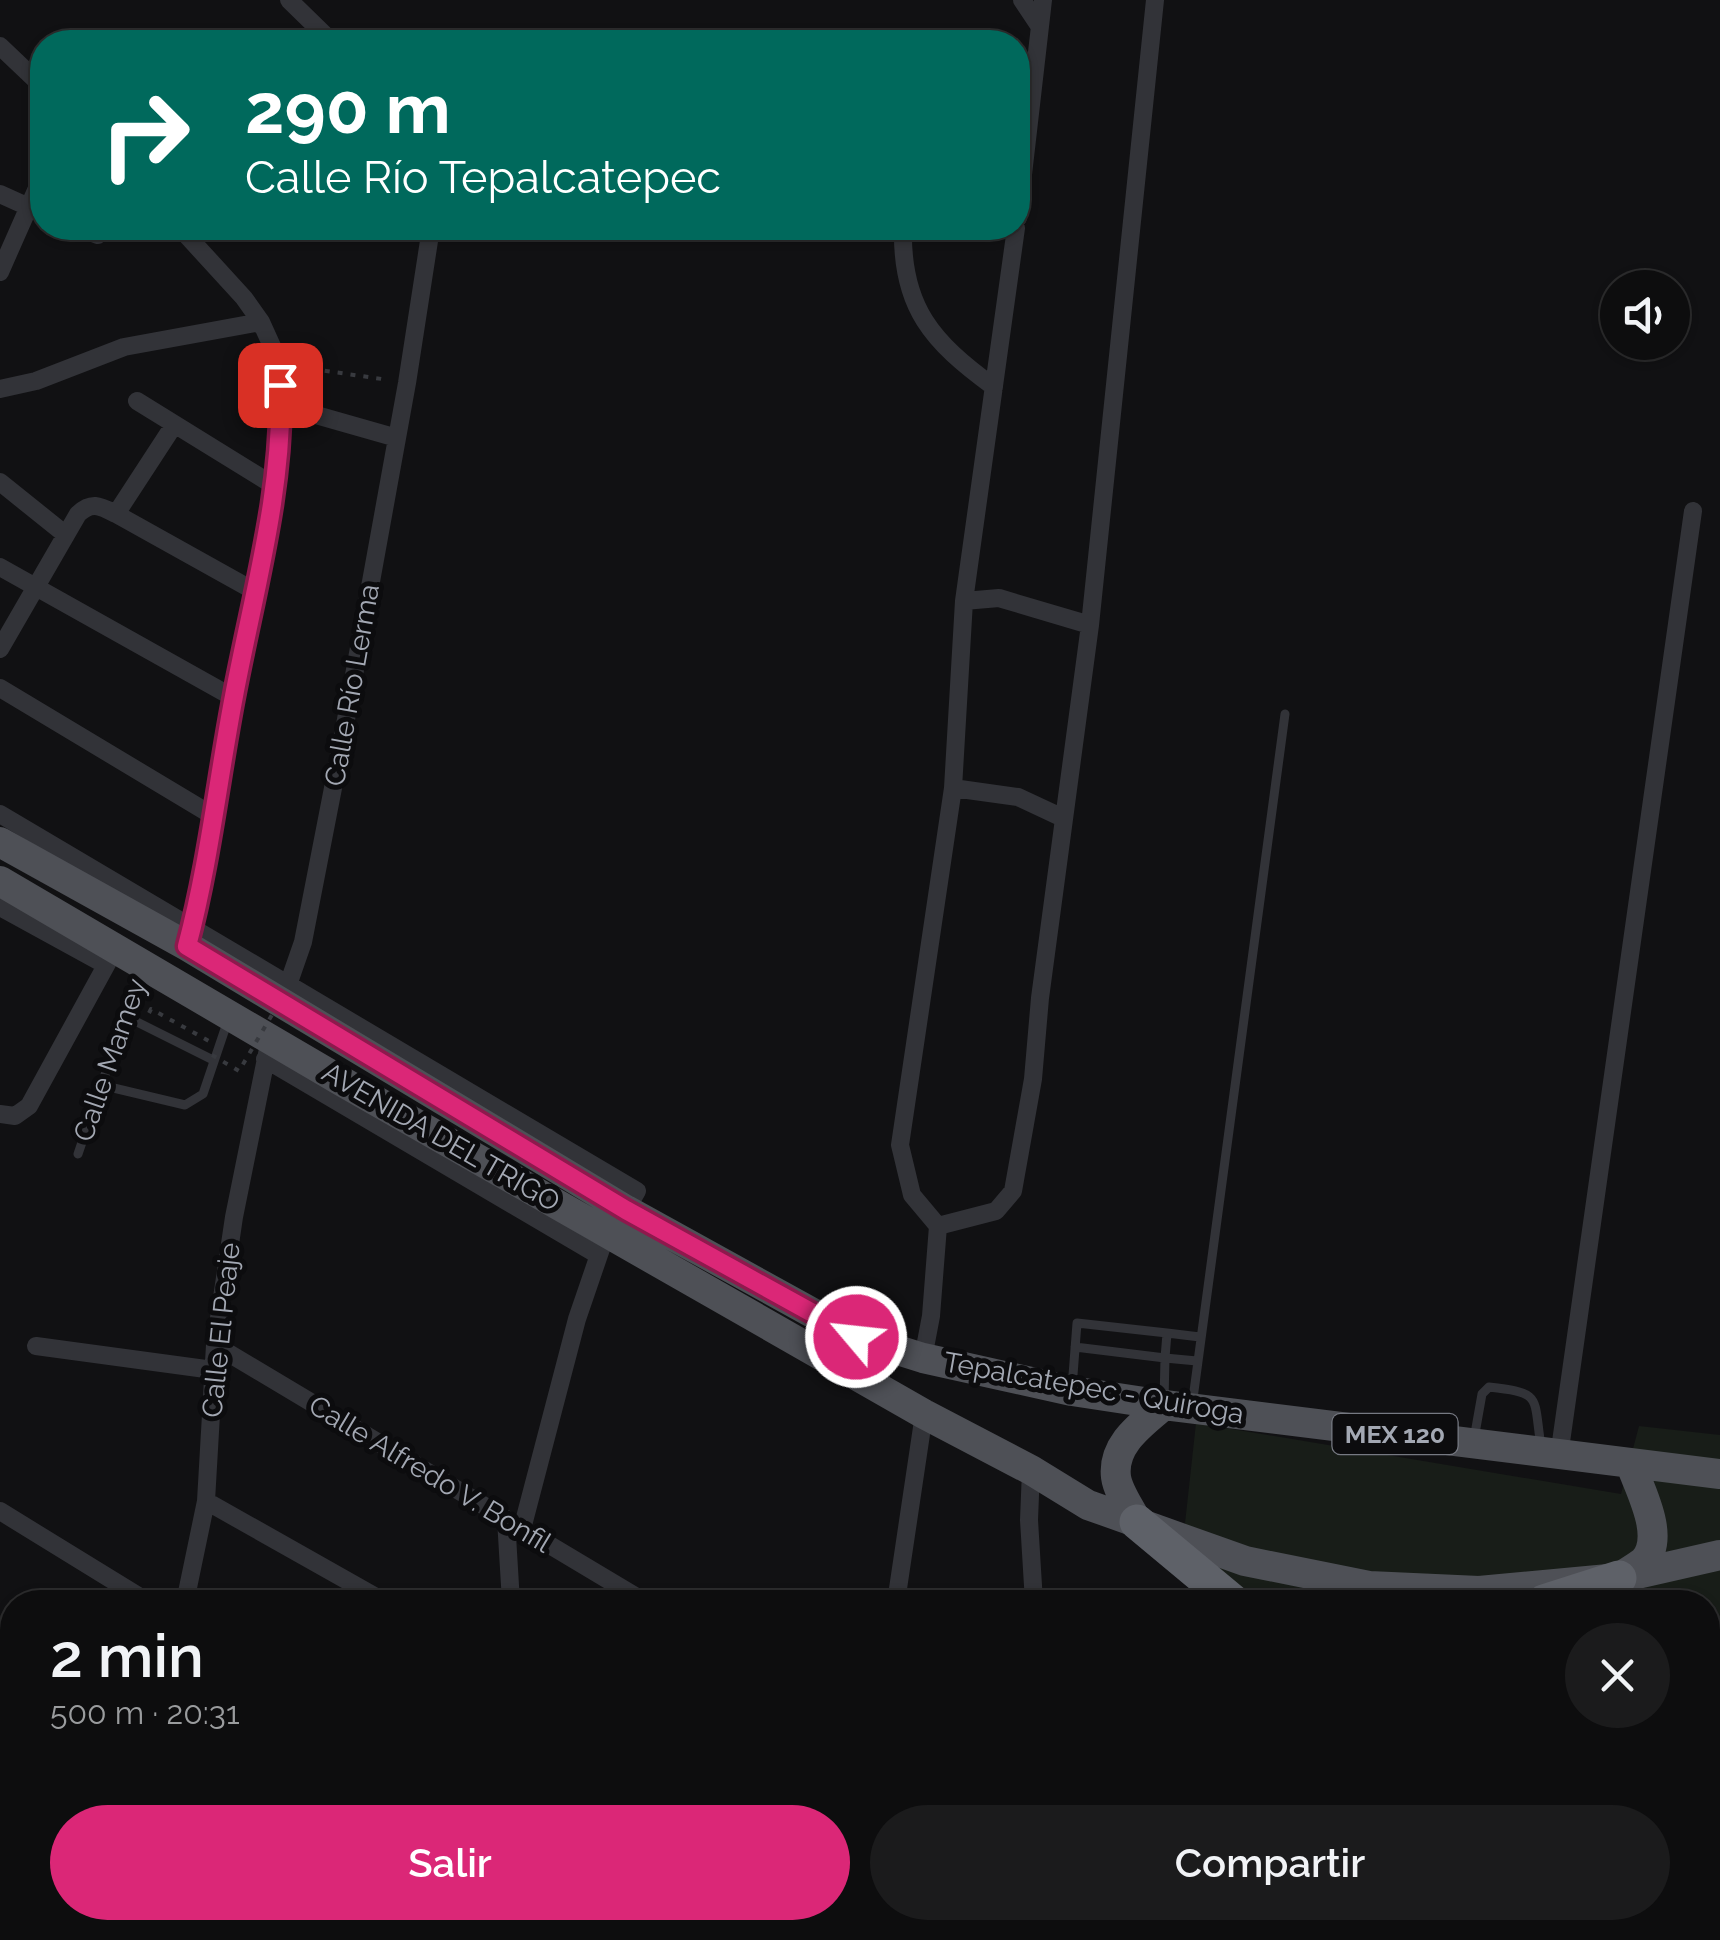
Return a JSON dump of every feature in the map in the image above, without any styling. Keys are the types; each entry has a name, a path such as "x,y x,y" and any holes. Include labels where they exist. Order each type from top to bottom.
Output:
{"highway":[{"path":"1137,1522 1219,1590"},
{"path":"1582,1590 1619,1578"}],"main road":[{"name":"Tepalcatepec - Quiroga","path":"0,842 189,936 610,1232 856,1337 923,1358 1072,1391 1720,1474"},
{"name":"MEX 120","path":"0,881 110,957 142,966 230,1016 268,1049"},
{"name":"AVENIDA DEL TRIGO","path":"268,1049 610,1232 1088,1505 1137,1522"},
{"path":"841,1366 856,1337"},
{"path":"1137,1522 1116,1478 1119,1453 1131,1432 1178,1407"},
{"path":"1619,1578 1645,1560 1652,1544 1650,1524 1631,1465"},
{"name":"MEX 120","path":"1137,1522 1245,1560 1369,1586 1457,1590"},
{"name":"MEX 120","path":"1490,1590 1619,1578 1720,1554"}],"street":[{"path":"289,0 320,30"},
{"path":"1022,0 1038,24"},
{"path":"1030,127 1043,0"},
{"path":"938,1226 996,1210 1013,1190 1033,1079 1040,998 1090,625 1155,0"},
{"path":"0,46 30,75"},
{"path":"0,194 30,208"},
{"path":"0,272 30,217"},
{"path":"189,936 256,592 281,406 280,364 261,322 191,240"},
{"name":"Calle Río Lerma","path":"287,988 303,942 408,383 430,240"},
{"path":"903,240 911,298 927,325 962,364 994,387"},
{"path":"923,1358 931,1316 938,1226 912,1194 900,1145 953,788 964,601 1014,240"},
{"path":"0,389 36,381 124,347 261,322"},
{"path":"137,401 273,485"},
{"path":"281,406 397,438"},
{"path":"116,514 174,424"},
{"path":"0,482 66,535"},
{"path":"0,649 78,514 87,506 96,505 116,514 256,592"},
{"path":"1550,1454 1693,511"},
{"path":"0,567 234,698"},
{"path":"964,601 999,598 1090,625"},
{"path":"0,688 214,817"},
{"path":"953,788 1018,796 1063,818"},
{"path":"0,814 189,936 287,988 637,1191 610,1232 576,1319 514,1524 511,1590"},
{"path":"0,907 110,957 29,1106 8,1115"},
{"name":"Calle El Peaje","path":"187,1590 206,1501 215,1345 234,1217 268,1049"},
{"name":"Calle Alfredo V. Bonfil","path":"215,1345 625,1590"},
{"path":"36,1346 213,1370"},
{"path":"898,1590 924,1414"},
{"path":"1031,1470 1033,1590"},
{"path":"206,1501 365,1590"},
{"path":"0,1510 129,1590"}],"lane":[{"path":"1178,1407 1197,1362 1285,714"},
{"name":"Calle Mamey","path":"78,1154 142,966"},
{"path":"125,1016 213,1057"},
{"path":"101,1085 185,1105 203,1094 230,1016"},
{"path":"1072,1391 1077,1324 1200,1337"},
{"path":"1127,1353 1130,1329"},
{"path":"1167,1333 1164,1358 1178,1407"},
{"path":"1075,1347 1197,1362"},
{"path":"1473,1444 1482,1394 1489,1387 1525,1391 1533,1400 1550,1454"}],"path":[{"path":"280,364 408,383"},
{"path":"213,1057 239,1071 287,988"}],"shaded area":[{"path":"1196,1423 1621,1494 1639,1426 1720,1435 1720,1590 1190,1590 1179,1578"}],"route":[{"path":"280,385 273,485 256,592 187,946 626,1210 856,1337"}]}
